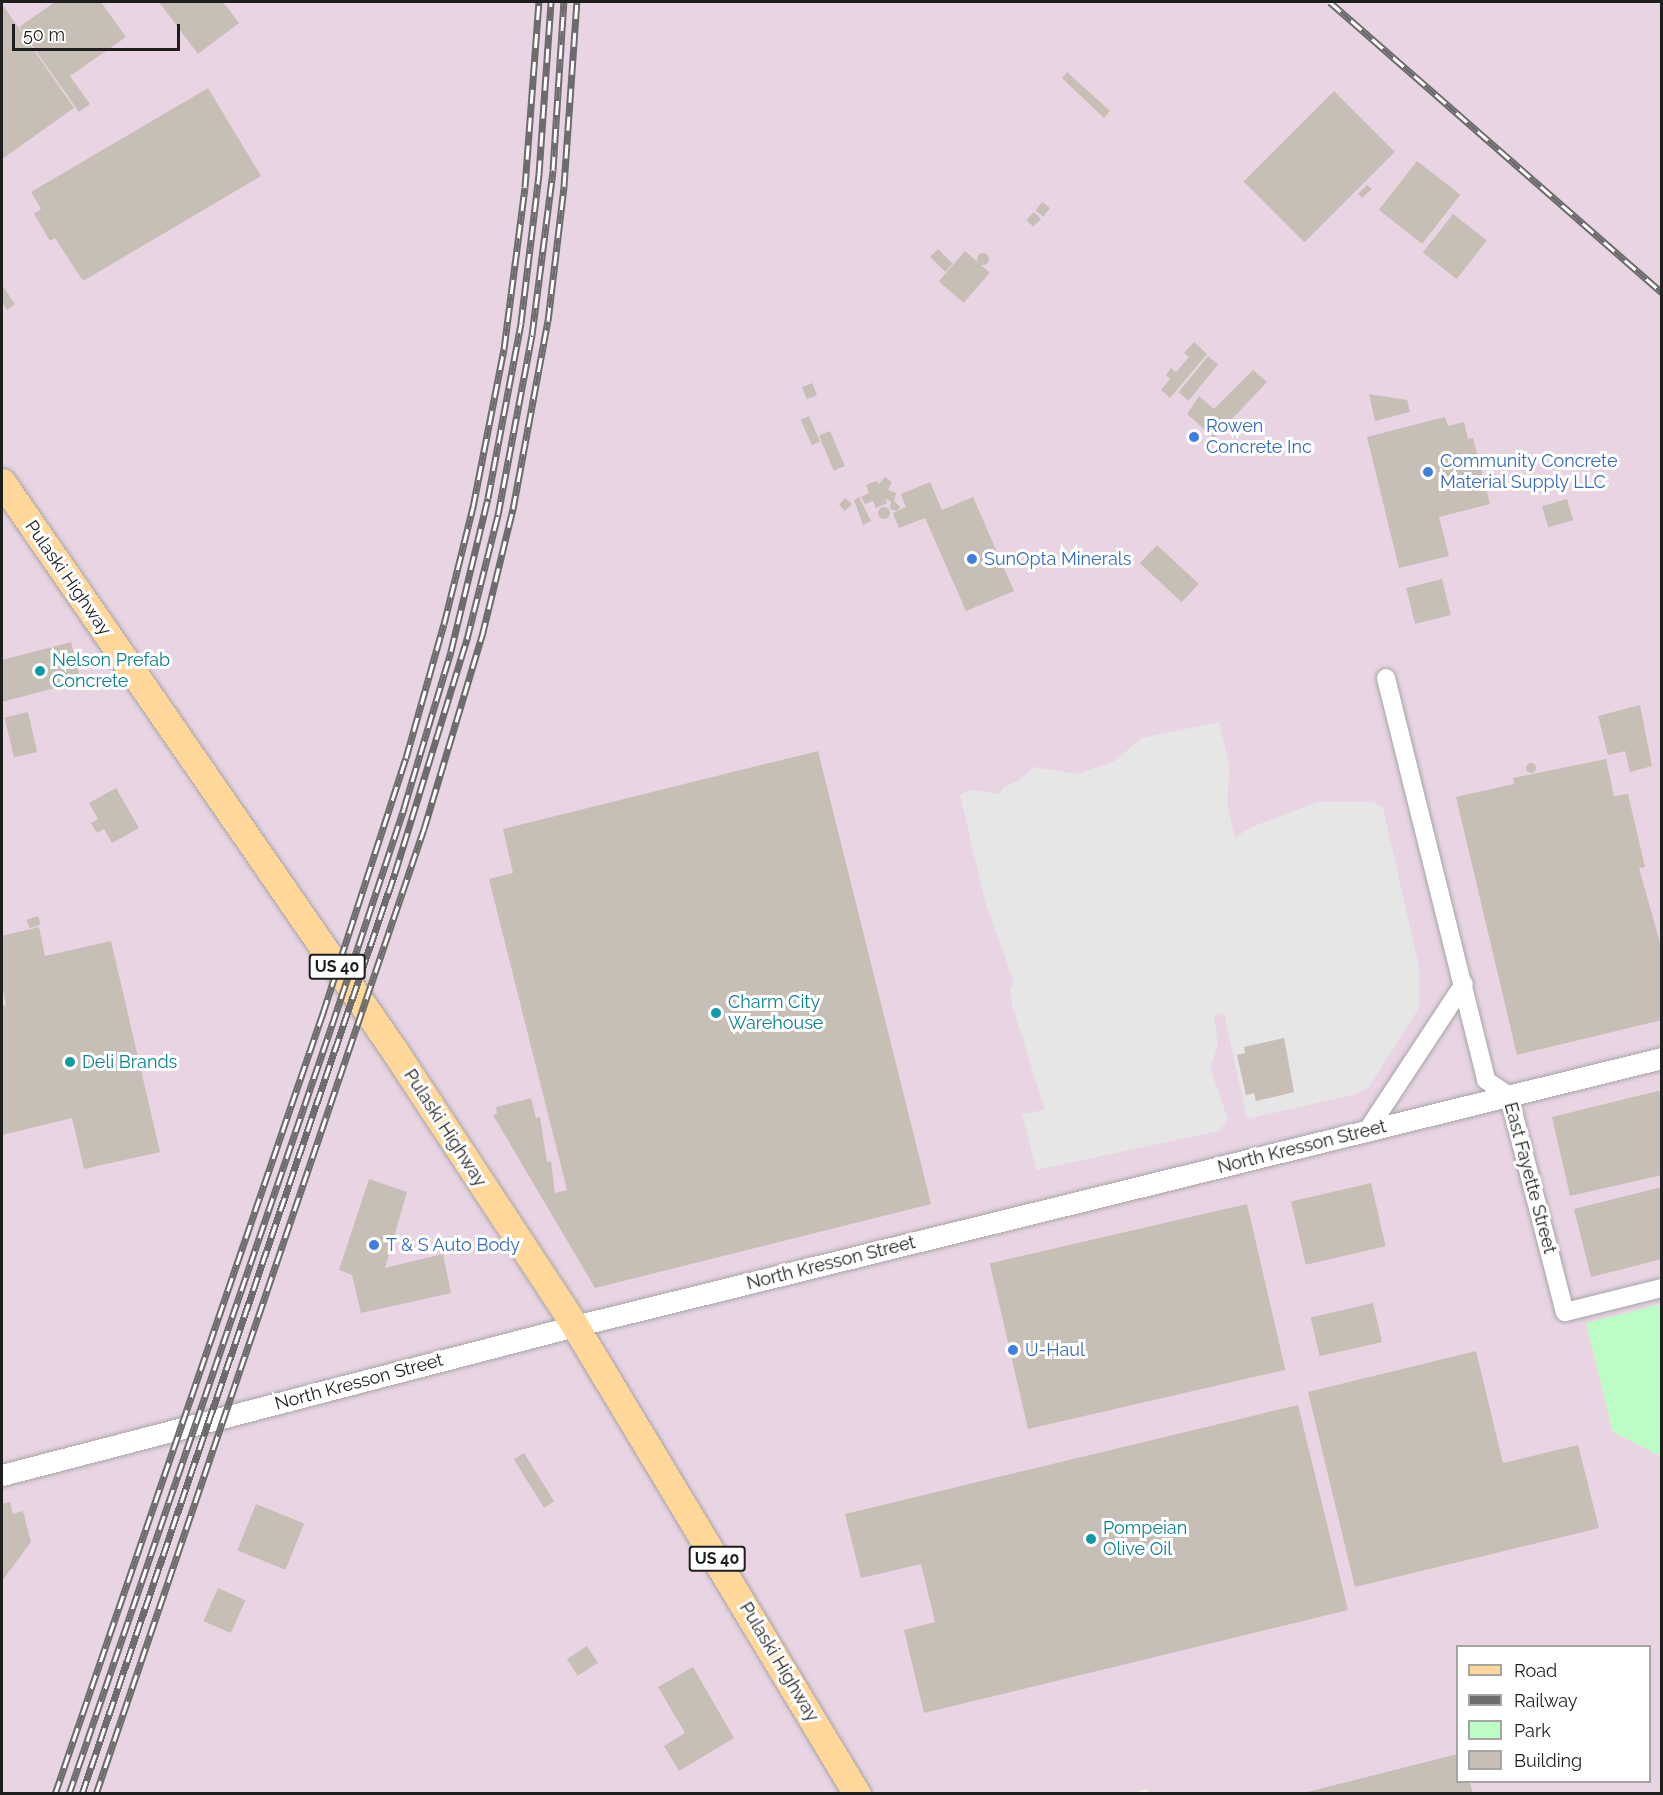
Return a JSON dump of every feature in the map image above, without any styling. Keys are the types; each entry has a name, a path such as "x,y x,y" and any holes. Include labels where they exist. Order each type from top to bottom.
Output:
{"main road":[{"name":"Pulaski Highway","path":"2,482 394,1050 575,1326 858,1794"}],"street":[{"name":"East Fayette Street","path":"1386,678 1464,984 1486,1080 1509,1096 1565,1312 1662,1288"},
{"path":"1367,1131 1464,984"},
{"name":"North Kresson Street","path":"2,1475 575,1326 1662,1058"}],"shaded area":[{"path":"2,2 1661,2 1661,1304 1586,1324 1613,1432 1661,1456 1661,1793 1149,1794 1147,1789 1129,1794 2,1794"},
{"path":"1219,722 1230,767 1227,802 1235,838 1249,828 1317,802 1373,802 1383,808 1419,967 1419,1008 1369,1087 1356,1094 1247,1119 1224,1013 1214,1015 1218,1046 1210,1067 1228,1120 1219,1131 1036,1170 1022,1114 1045,1110 1012,1005 1010,989 1014,982 986,905 960,795 970,790 1000,794 1004,787 1020,780 1033,767 1077,774 1113,762 1142,738","holes":["1284,1038 1294,1092 1256,1101 1254,1093 1246,1095 1237,1055 1245,1053 1244,1047"]}],"green space":[{"path":"1662,1304 1661,1456 1613,1432 1586,1323"}],"building":[{"path":"55,2 101,2 126,37 70,76 90,104 79,112 19,27"},
{"path":"159,2 223,2 239,23 198,54"},
{"path":"2,4 74,108 2,159"},
{"path":"1067,72 1110,111 1104,118 1062,78"},
{"path":"208,88 261,176 83,281 55,238 50,241 34,214 41,209 31,192"},
{"path":"1334,91 1395,152 1304,242 1243,182"},
{"path":"1417,161 1460,195 1422,244 1379,210"},
{"path":"1367,185 1372,189 1362,198 1358,194"},
{"path":"1042,202 1050,208 1043,217 1035,211"},
{"path":"1034,212 1041,219 1033,227 1026,220"},
{"path":"1453,214 1487,240 1457,279 1423,253"},
{"path":"938,249 953,264 945,272 930,257"},
{"path":"965,251 990,273 964,303 939,281"},
{"path":"985,253 989,259 985,265 981,265 977,257"},
{"path":"2,285 15,304 7,310 2,302"},
{"path":"1194,342 1207,354 1170,398 1161,390 1170,379 1166,375 1171,368 1176,372 1189,357 1184,353"},
{"path":"1208,356 1218,364 1189,401 1178,393"},
{"path":"1253,370 1267,382 1214,438 1187,414 1199,396 1214,409"},
{"path":"812,383 817,395 807,399 802,387"},
{"path":"1369,394 1407,400 1410,412 1375,421"},
{"path":"809,416 820,442 812,445 801,420"},
{"name":"Community Concrete Material Supply LLC","path":"1445,417 1448,426 1464,422 1468,439 1473,438 1490,504 1439,517 1449,556 1399,568 1367,437"},
{"path":"830,431 845,466 834,471 819,436"},
{"path":"885,477 892,482 888,490 896,493 894,501 900,507 897,511 890,509 891,502 885,498 887,503 876,508 873,501 865,504 861,497 869,493 866,485 877,481 879,484"},
{"name":"SunOpta Minerals","path":"930,482 942,510 973,497 1014,591 966,611 925,518 899,528 893,513 906,507 901,494"},
{"path":"859,497 871,521 863,525 854,500"},
{"path":"845,498 852,504 845,511 839,505"},
{"path":"1567,499 1573,520 1548,527 1542,506"},
{"path":"886,507 890,513 886,519 882,519 878,511"},
{"path":"1157,545 1199,584 1182,602 1140,563"},
{"path":"1442,579 1451,615 1415,624 1406,588"},
{"name":"Nelson Prefab Concrete","path":"71,642 81,681 2,702 2,660"},
{"path":"1640,705 1652,766 1630,772 1625,751 1608,755 1598,716"},
{"path":"28,712 37,752 14,757 5,717"},
{"name":"Charm City Warehouse","path":"818,751 931,1204 595,1288 493,1115 497,1114 496,1107 531,1098 536,1118 540,1117 547,1162 551,1161 555,1193 567,1190 489,879 513,873 503,829"},
{"path":"1606,759 1614,796 1628,794 1645,867 1639,868 1662,950 1662,1020 1517,1055 1456,797 1514,784 1513,778"},
{"path":"1531,763 1535,764 1535,772 1531,773 1527,772 1526,768 1527,764"},
{"path":"116,788 139,828 112,843 104,829 97,833 91,823 98,819 89,803"},
{"path":"38,916 41,925 29,928 27,920"},
{"name":"Deli Brands","path":"39,927 45,956 111,941 160,1152 84,1169 72,1118 2,1135 2,1006 6,1005 2,985 2,936"},
{"path":"1284,1038 1294,1092 1256,1101 1254,1093 1246,1095 1237,1055 1245,1053 1244,1047"},
{"path":"1662,1090 1662,1175 1570,1196 1552,1117"},
{"path":"369,1179 407,1192 385,1268 443,1254 451,1293 361,1313 352,1275 339,1270"},
{"path":"1371,1183 1386,1246 1306,1265 1291,1201"},
{"path":"1662,1187 1662,1259 1591,1277 1574,1209"},
{"path":"1247,1204 1285,1370 1028,1429 990,1263"},
{"path":"1373,1303 1382,1342 1320,1356 1311,1317"},
{"path":"1476,1351 1503,1463 1578,1445 1599,1528 1355,1587 1308,1392"},
{"name":"Pompeian Olive Oil","path":"1298,1405 1348,1610 924,1713 904,1630 935,1622 921,1564 861,1578 845,1514"},
{"path":"524,1453 554,1501 544,1508 514,1459"},
{"path":"10,1502 13,1514 23,1511 31,1542 2,1581 2,1504"},
{"path":"256,1504 304,1523 285,1570 237,1550"},
{"path":"218,1588 245,1600 231,1633 203,1621"},
{"path":"587,1646 598,1663 578,1676 567,1659"},
{"path":"693,1667 734,1738 679,1771 664,1746 685,1733 658,1687"},
{"path":"1456,1755 1456,1783 1470,1783 1473,1794 1299,1794"}],"railway":[{"path":"55,1794 323,1013 406,758 444,624 473,507 504,349 525,187 539,2"},
{"path":"69,1794 332,1025 404,808 451,651 488,498 521,323 539,174 551,2"},
{"path":"82,1794 395,873 467,639 498,515 532,335 553,170 564,2"},
{"path":"96,1794 424,829 482,636 513,509 548,321 564,186 577,2"},
{"path":"1330,2 1662,293"}],"place":[{"name":"Rowen Concrete Inc","path":"1194,437"},
{"name":"Community Concrete Material Supply LLC","path":"1428,472"},
{"name":"SunOpta Minerals","path":"972,559"},
{"name":"Nelson Prefab Concrete","path":"40,671"},
{"name":"Charm City Warehouse","path":"716,1013"},
{"name":"Deli Brands","path":"70,1062"},
{"name":"T & S Auto Body","path":"374,1245"},
{"name":"U-Haul","path":"1013,1350"},
{"name":"Pompeian Olive Oil","path":"1091,1539"}]}
